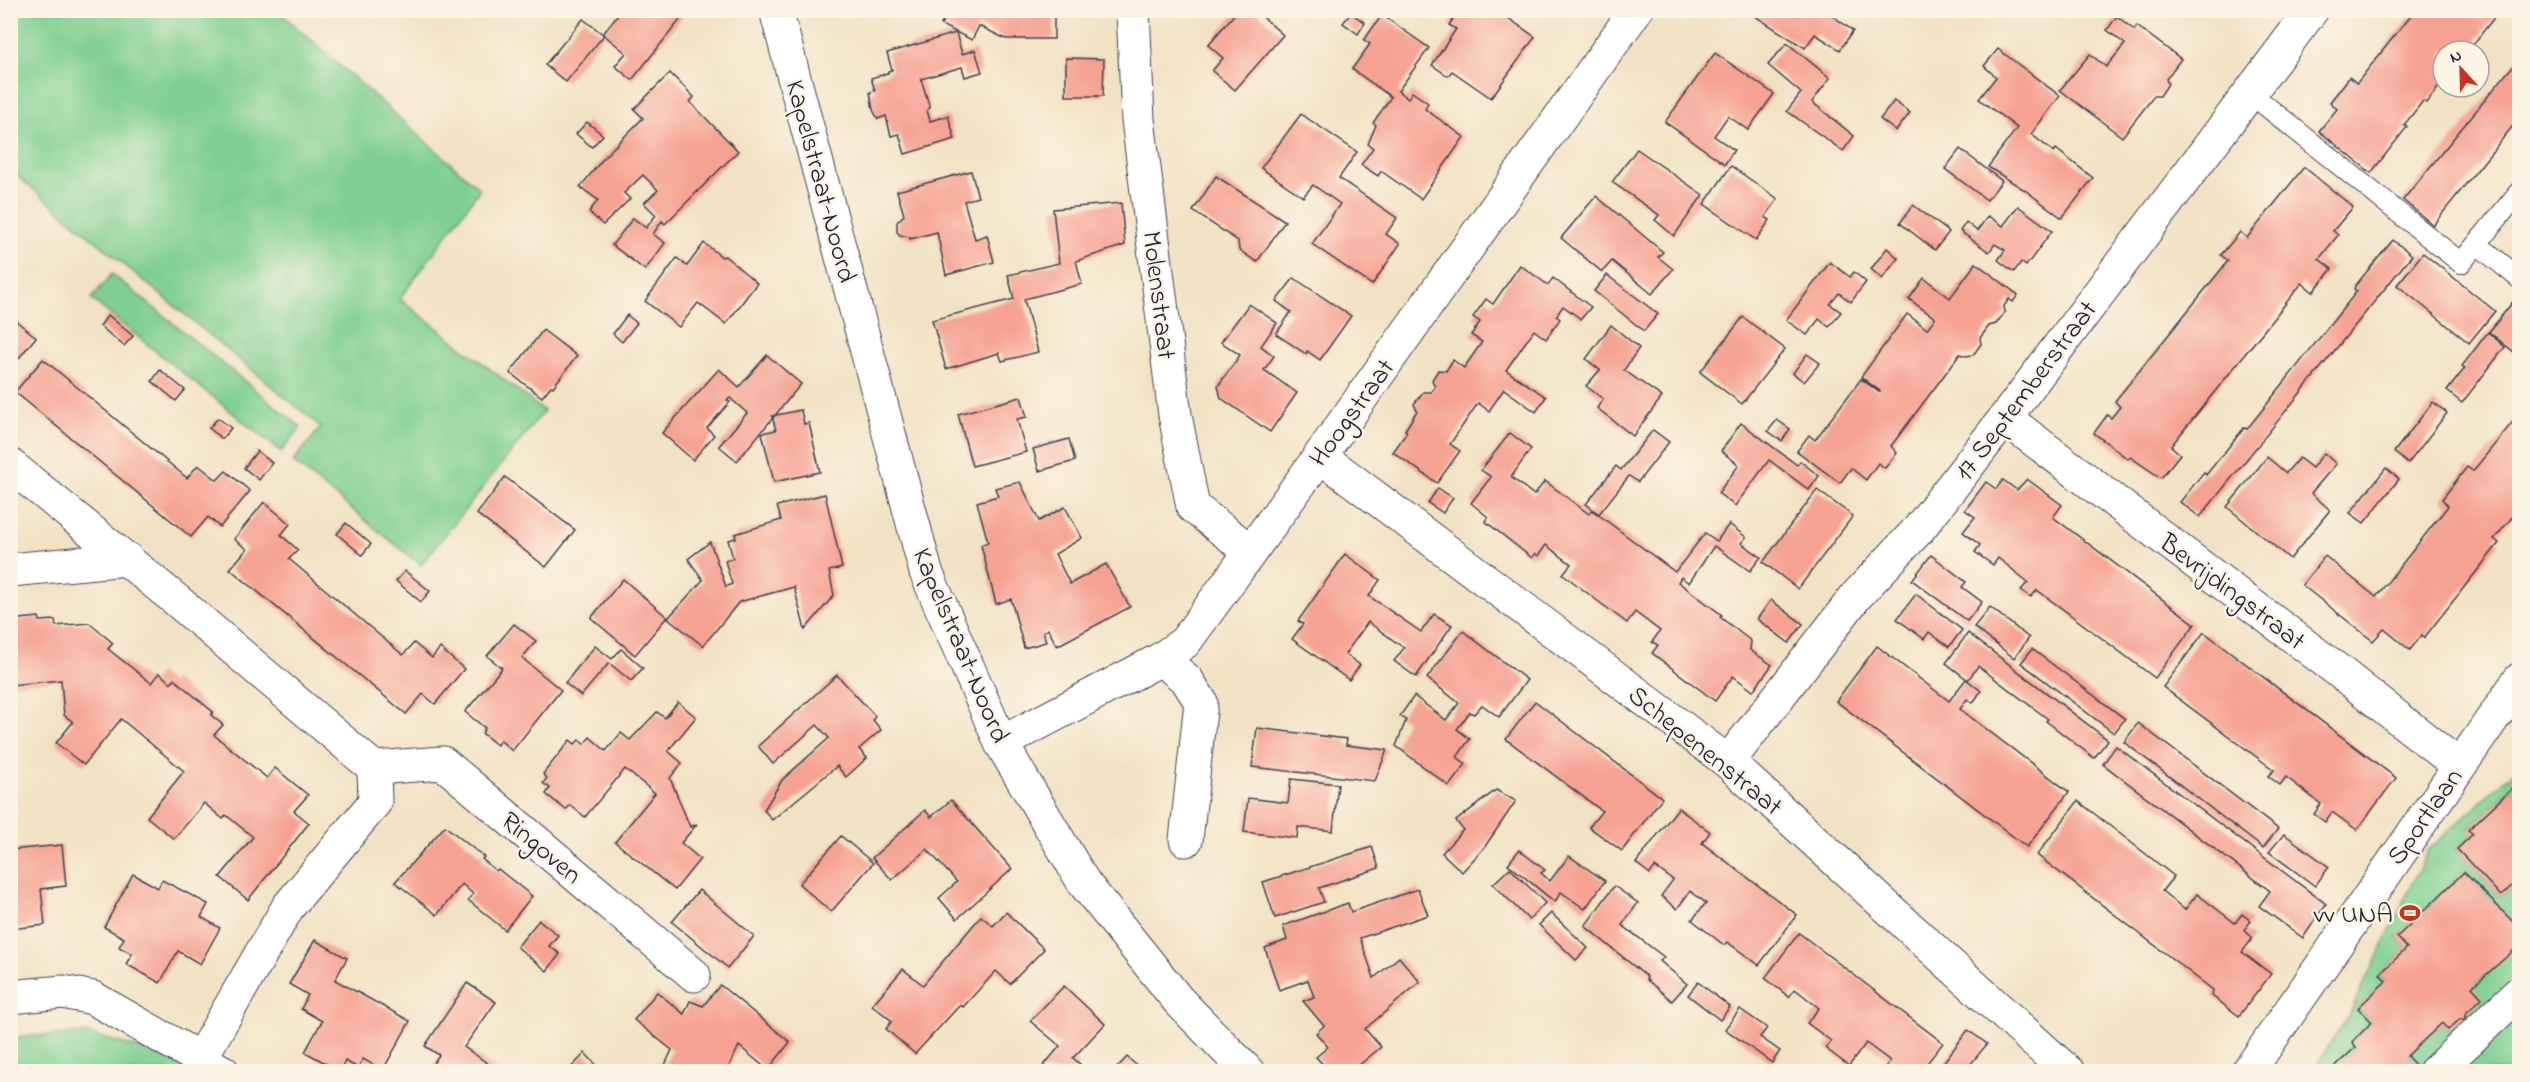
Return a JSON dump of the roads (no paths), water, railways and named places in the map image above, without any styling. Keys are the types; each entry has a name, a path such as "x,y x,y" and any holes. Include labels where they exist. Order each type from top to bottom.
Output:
{"street":[{"name":"Kapelstraat-Noord","path":"776,10 926,572 1001,743 1084,883 1178,1000 1248,1071"},
{"name":"Molenstraat","path":"1133,10 1138,120 1175,415 1193,507 1250,550"},
{"name":"Hoogstraat","path":"1001,743 1161,659 1185,642 1320,456 1636,10"},
{"name":"17 Septemberstraat","path":"1728,762 1856,596 1918,530 2005,418 2312,10"},
{"name":"Bevrijdingstraat","path":"2005,418 2336,669 2459,766"},
{"name":"Schepenenstraat","path":"1320,456 1728,762 2068,1071"},
{"path":"10,465 126,559 374,768 375,802 288,907 211,1065 93,998 63,992 10,997"},
{"path":"10,570 126,559"},
{"path":"1161,659 1187,680 1201,702 1186,840"},
{"name":"Sportlaan","path":"2248,1071 2520,679"},
{"name":"Ringoven","path":"374,768 443,763 694,975"},
{"path":"2435,1071 2520,992"}],"lane":[{"path":"2250,93 2461,263 2520,192"},
{"path":"2477,244 2520,279"}],"place":[{"name":"vv UNA","path":"2410,913"}]}
